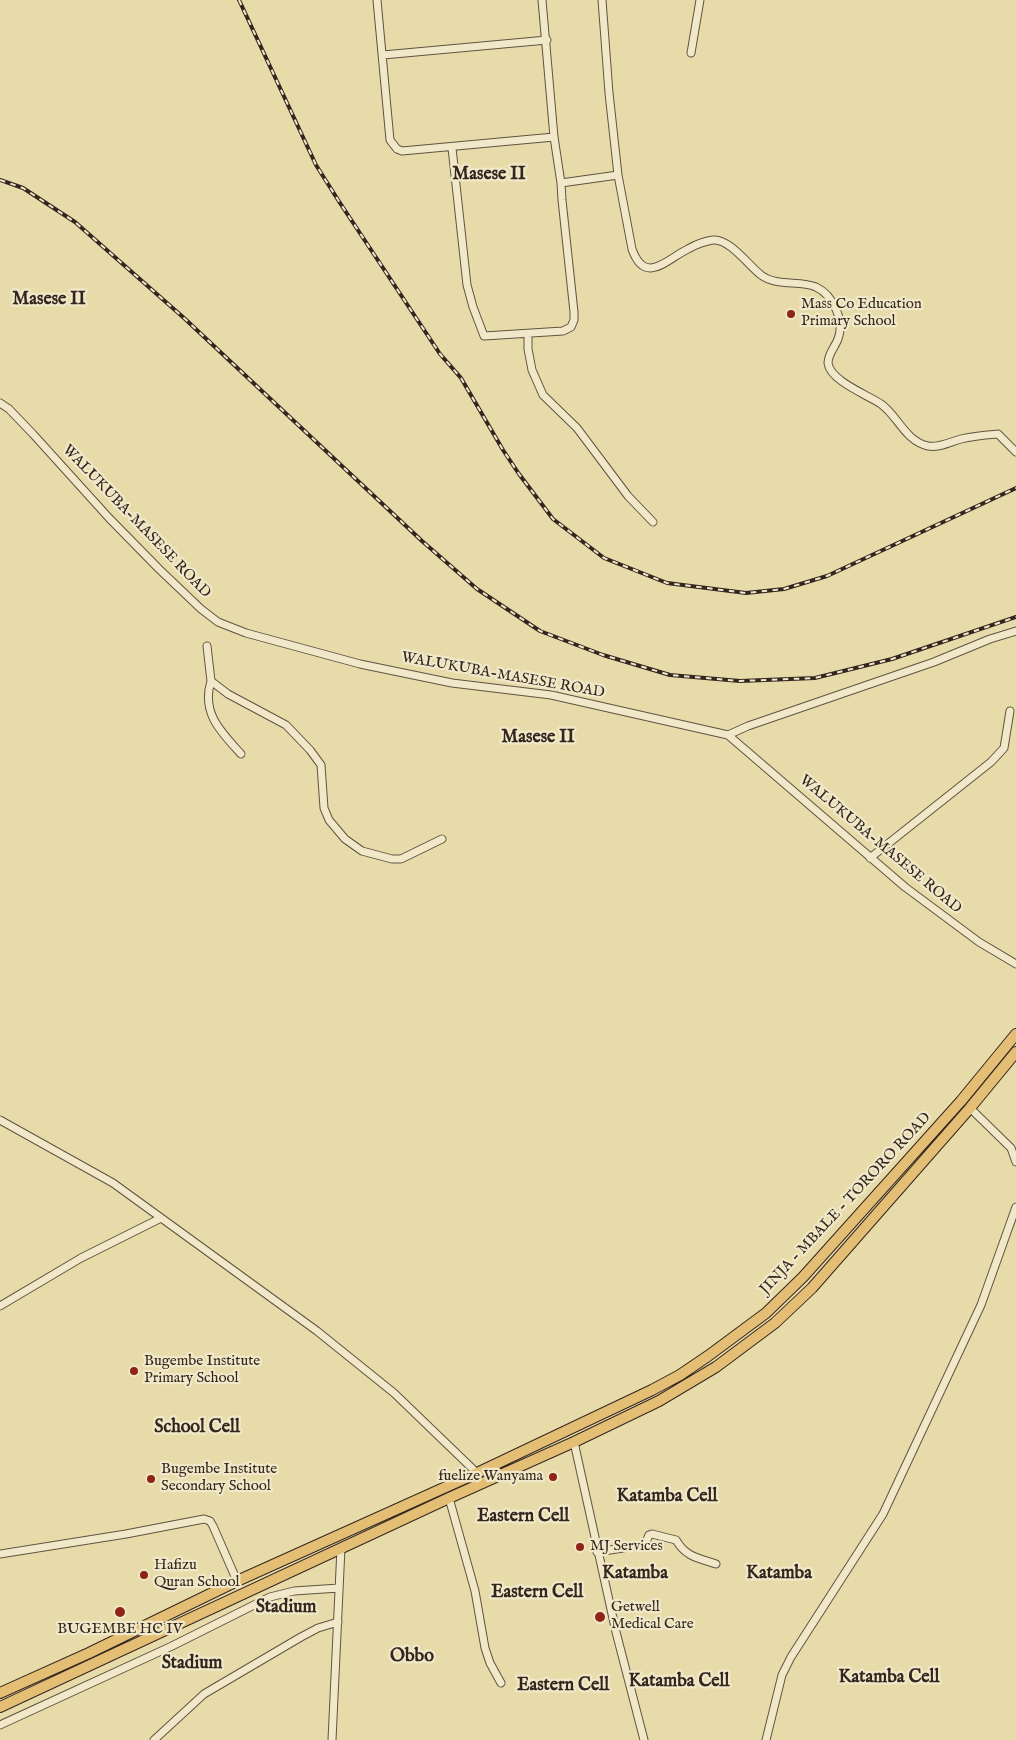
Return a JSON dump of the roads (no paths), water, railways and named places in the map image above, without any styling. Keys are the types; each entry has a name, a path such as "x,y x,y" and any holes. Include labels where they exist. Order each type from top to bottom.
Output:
{"highway":[{"name":"JINJA - MBALE - TORORO ROAD","path":"0,1693 89,1653 237,1581 477,1473 680,1375 766,1312 803,1277 961,1101 1016,1034"},
{"name":"JINJA - MBALE - TORORO ROAD","path":"0,1707 449,1498 574,1442 659,1401 716,1367 775,1323 812,1288 970,1108 1016,1052"}],"street":[{"path":"377,0 390,140 396,149 402,151 452,148 554,137"},
{"path":"452,148 467,285 472,307 484,336 563,331 571,328 574,320 561,183 554,137 542,0"},
{"path":"602,0 608,84 623,209 635,259 642,267 650,269 661,265 687,249 714,240 723,241 763,276 775,281 806,284 818,288 835,307 840,320 838,339 830,354 828,363 831,371 851,389 881,404 915,441 929,446 940,446 977,436 998,434 1016,452"},
{"path":"691,53 700,0"},
{"path":"383,55 547,40"},
{"path":"561,183 618,175"},
{"path":"528,334 528,350 532,370 543,396 577,428 628,496 653,522"},
{"name":"WALUKUBA-MASESE ROAD","path":"0,403 27,427 109,518 159,569 201,609 218,622 231,628 286,645 369,666 452,683 551,695 728,735 870,858 952,923 1016,964"},
{"path":"728,735 748,726 934,662 990,638 1016,631"},
{"path":"207,646 211,681 208,693 211,714 220,730 241,754"},
{"path":"211,681 228,694 286,725 310,750 321,765 324,808 328,820 345,839 362,850 392,859 401,859 442,839"},
{"path":"870,858 998,755 1004,748 1010,711"},
{"path":"970,1108 1014,1150 1016,1162"},
{"path":"0,1120 96,1172 317,1331 394,1393 477,1473"},
{"path":"766,1740 785,1669 883,1514 981,1305 1003,1248 1016,1207"},
{"path":"0,1306 81,1258 161,1218"},
{"path":"574,1442 597,1552 644,1740"},
{"path":"449,1498 476,1591 485,1648 490,1663 501,1682"},
{"path":"0,1554 126,1534 204,1518 210,1521 213,1526 237,1581"},
{"path":"597,1552 642,1545 646,1542 649,1535 652,1534 676,1540 683,1551 716,1564"},
{"path":"332,1740 341,1548"},
{"path":"0,1726 270,1598 294,1592 339,1588"},
{"path":"154,1740 204,1694 301,1637 318,1628 338,1622"}],"railway":[{"path":"239,0 316,165 340,203 440,354 461,378 519,474 553,519 604,558 667,583 746,593 784,589 827,576 1016,488"},
{"path":"0,180 23,188 75,222 184,318 422,541 477,589 540,631 603,655 670,675 740,681 815,678 892,659 1016,617"}],"place":[{"name":"Mass Co Education Primary School","path":"791,314"},
{"name":"Bugembe Institute Primary School","path":"134,1371"},
{"name":"fuelize Wanyama","path":"553,1477"},
{"name":"Bugembe Institute Secondary School","path":"151,1479"},
{"name":"MJ Services","path":"580,1547"},
{"name":"Hafizu Quran School","path":"144,1575"},
{"name":"BUGEMBE HC IV","path":"120,1612"},
{"name":"Getwell Medical Care","path":"600,1617"}],"district":[{"name":"Masese II","path":"489,175"},
{"name":"Masese II","path":"49,300"},
{"name":"Masese II","path":"538,738"},
{"name":"School Cell","path":"197,1428"},
{"name":"Katamba Cell","path":"667,1497"},
{"name":"Eastern Cell","path":"523,1517"},
{"name":"Katamba","path":"635,1574"},
{"name":"Katamba","path":"779,1574"},
{"name":"Eastern Cell","path":"537,1593"},
{"name":"Stadium","path":"286,1608"},
{"name":"Obbo","path":"412,1657"},
{"name":"Stadium","path":"192,1664"},
{"name":"Katamba Cell","path":"889,1678"},
{"name":"Katamba Cell","path":"679,1682"},
{"name":"Eastern Cell","path":"563,1686"}]}
